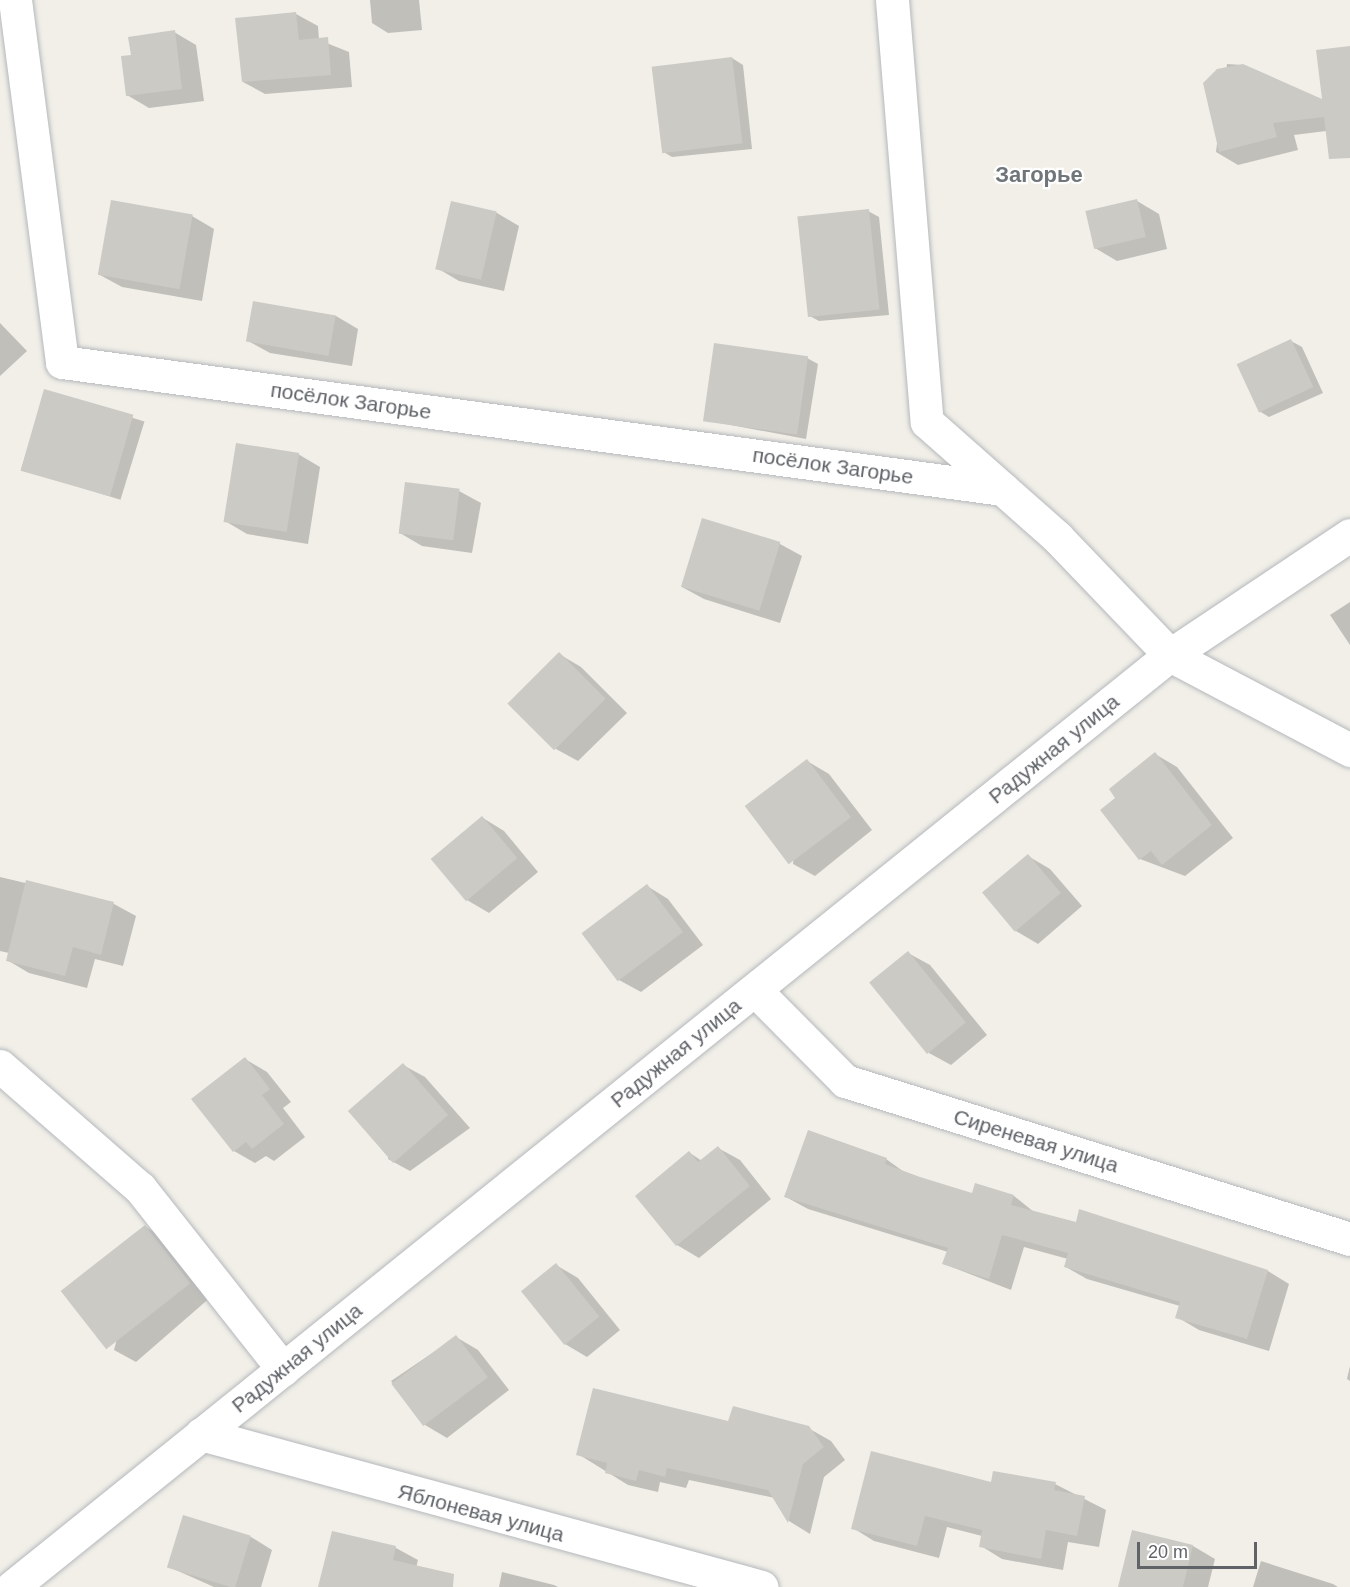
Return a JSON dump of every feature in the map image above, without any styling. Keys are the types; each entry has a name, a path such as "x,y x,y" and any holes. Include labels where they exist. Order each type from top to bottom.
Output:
{"street":[{"name":"посёлок Загорье","path":"15,0 62,362 1002,489"},
{"path":"892,0 927,422 1002,489 1170,655 1350,750"},
{"name":"Радужная улица","path":"12,1587 1170,655 1350,535"},
{"name":"Сиреневая улица","path":"755,990 845,1081 1350,1239"},
{"path":"0,1066 140,1188 283,1369"},
{"name":"Яблоневая улица","path":"201,1434 438,1503 762,1587"}],"building":[{"path":"296,12 299,40 328,37 331,75 242,82 235,18"},
{"path":"175,30 182,89 126,96 121,56 131,55 128,37"},
{"path":"1350,46 1350,158 1329,159 1324,117 1273,123 1277,137 1219,152 1203,83 1217,69 1243,64 1322,99 1316,50"},
{"path":"732,57 743,143 662,153 652,67"},
{"path":"1137,199 1146,237 1094,249 1085,211"},
{"path":"111,200 193,214 180,289 98,275"},
{"path":"451,201 497,212 481,280 435,269"},
{"path":"869,209 880,309 808,317 797,217"},
{"path":"253,301 336,316 329,356 246,341"},
{"path":"1291,339 1313,387 1259,412 1237,364"},
{"path":"714,343 808,356 797,434 703,421"},
{"path":"44,389 133,415 110,496 21,471"},
{"path":"236,443 299,453 287,532 223,522"},
{"path":"405,482 460,489 453,540 399,534"},
{"path":"702,518 780,542 759,611 681,587"},
{"path":"559,652 606,699 554,750 507,704"},
{"path":"1155,752 1212,825 1162,865 1151,851 1139,860 1100,810 1115,798 1109,789"},
{"path":"807,759 851,817 789,864 745,806"},
{"path":"482,816 517,858 466,901 431,859"},
{"path":"1028,854 1061,893 1015,932 982,893"},
{"path":"26,880 114,902 101,955 73,947 65,976 6,961"},
{"path":"647,884 683,932 618,981 582,933"},
{"path":"908,951 966,1022 927,1054 869,982"},
{"path":"245,1057 270,1089 262,1095 284,1124 252,1149 246,1142 233,1152 191,1099"},
{"path":"403,1063 448,1115 393,1163 348,1111"},
{"path":"808,1130 887,1158 885,1164 920,1177 972,1193 975,1183 1014,1195 1011,1205 1076,1222 1079,1209 1268,1270 1247,1339 1175,1318 1180,1302 1064,1267 1068,1253 1002,1235 989,1279 942,1264 948,1248 784,1197"},
{"path":"718,1146 750,1186 676,1246 635,1196 689,1151 698,1162"},
{"path":"145,1225 191,1283 106,1349 61,1291"},
{"path":"556,1263 599,1317 564,1345 521,1291"},
{"path":"456,1335 488,1377 423,1426 391,1384"},
{"path":"593,1388 728,1421 733,1406 809,1426 824,1447 803,1464 788,1523 768,1490 667,1468 665,1477 639,1470 636,1481 605,1473 607,1463 576,1455"},
{"path":"871,1451 991,1482 993,1471 1056,1482 1054,1490 1085,1496 1077,1536 1046,1530 1041,1559 979,1547 982,1530 925,1516 917,1546 851,1529"},
{"path":"183,1515 251,1536 235,1587 167,1568"},
{"path":"1132,1530 1193,1545 1183,1587 1118,1587"},
{"path":"332,1531 396,1546 393,1560 454,1574 453,1587 318,1587"}],"district":[{"name":"Загорье","path":"1039,175"}]}
